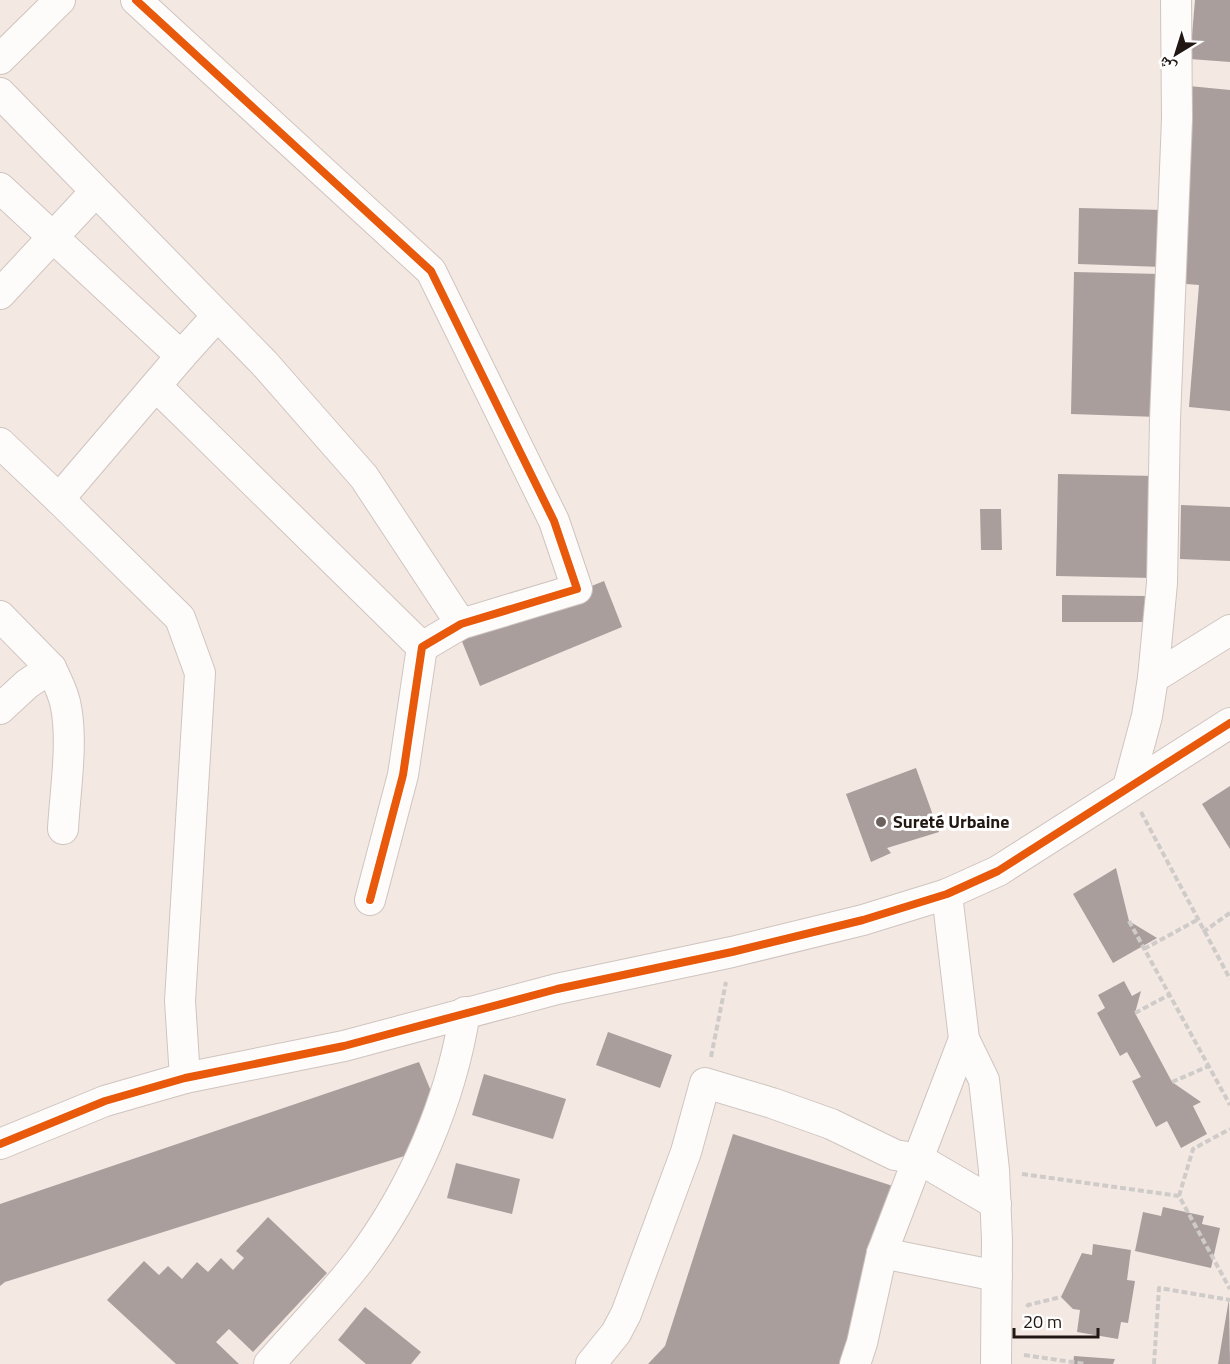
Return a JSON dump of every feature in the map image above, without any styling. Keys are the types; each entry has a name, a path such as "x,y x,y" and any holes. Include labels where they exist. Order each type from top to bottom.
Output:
{"street":[{"path":"0,59 60,0"},
{"path":"136,0 431,271 554,521 577,588 461,624 422,647"},
{"path":"1128,787 1147,716 1162,583 1177,119 1176,0"},
{"path":"0,93 264,363 364,477 461,624"},
{"path":"0,188 181,356"},
{"path":"0,294 95,192"},
{"path":"59,499 217,316"},
{"path":"156,386 422,647"},
{"path":"0,443 180,618 200,673 180,1001 184,1078"},
{"path":"0,616 51,668 63,695 67,709 63,829"},
{"path":"1153,678 1230,630"},
{"path":"370,900 403,775 422,647"},
{"path":"0,709 27,684 51,668"},
{"path":"0,1144 105,1101 184,1078 344,1046 557,989 732,952 863,920 947,894 998,871 1230,723"},
{"path":"947,894 964,1039 984,1080 994,1170 997,1276 1009,1354"},
{"path":"269,1364 358,1262 387,1220 409,1182 421,1158 446,1092 461,1040 465,1012"},
{"path":"855,1364 882,1253 964,1039"},
{"path":"591,1364 616,1333 626,1314 686,1152 705,1083 831,1124 895,1155 919,1160 996,1204"},
{"path":"882,1253 997,1276"}],"path":[{"path":"1128,787 1230,979"},
{"path":"1203,932 1230,913"},
{"path":"1144,949 1197,920"},
{"path":"1129,921 1230,1105"},
{"path":"705,1083 732,952"},
{"path":"1135,1012 1169,995"},
{"path":"1172,1082 1209,1066"},
{"path":"1230,1129 1192,1149 1179,1196 1230,1289"},
{"path":"994,1170 1179,1196"},
{"path":"1154,1364 1159,1288 1230,1300"},
{"path":"1027,1315 1028,1305 1061,1297"},
{"path":"1009,1354 1086,1364"}],"building":[{"path":"1195,0 1230,0 1230,62 1190,59"},
{"path":"1189,86 1230,90 1230,411 1189,407 1199,285 1174,283"},
{"path":"1079,208 1164,210 1162,267 1078,264"},
{"path":"1074,272 1161,274 1158,417 1071,414"},
{"path":"1058,474 1155,476 1153,578 1056,576"},
{"path":"1181,505 1230,507 1230,561 1180,559"},
{"path":"980,509 1001,509 1002,550 981,550"},
{"path":"604,581 622,627 480,686 461,639"},
{"path":"1062,595 1145,596 1145,622 1062,622"},
{"path":"916,768 939,832 887,848 891,853 871,862 846,794"},
{"path":"1230,786 1230,849 1202,804"},
{"path":"1116,868 1129,921 1157,938 1113,963 1073,894"},
{"path":"1124,981 1132,996 1141,991 1135,1013 1172,1082 1201,1102 1193,1106 1207,1134 1181,1148 1167,1121 1156,1127 1132,1081 1141,1077 1127,1052 1120,1056 1097,1013 1105,1008 1098,995"},
{"path":"608,1032 672,1055 660,1088 596,1065"},
{"path":"419,1062 433,1096 414,1153 5,1282 0,1286 0,1204"},
{"path":"484,1074 566,1099 553,1139 472,1115"},
{"path":"733,1134 899,1188 842,1364 648,1364 665,1346"},
{"path":"456,1163 520,1179 512,1214 447,1198"},
{"path":"1163,1207 1204,1216 1202,1224 1220,1228 1211,1268 1135,1251 1143,1212 1161,1216"},
{"path":"268,1217 327,1273 253,1352 229,1329 216,1342 239,1364 176,1364 107,1300 144,1261 159,1275 168,1266 182,1279 197,1262 208,1272 221,1258 233,1270 244,1258 236,1251"},
{"path":"1093,1244 1131,1250 1127,1280 1135,1281 1128,1323 1121,1322 1118,1339 1077,1332 1080,1310 1073,1309 1061,1297 1082,1253 1092,1255"},
{"path":"1229,1299 1230,1364 1218,1364"},
{"path":"365,1307 421,1352 411,1364 366,1364 338,1340"},
{"path":"1074,1356 1115,1359 1113,1364 1073,1364"}],"cycle path":[{"path":"136,0 431,271 554,521 577,589 461,624 422,647 403,775 370,900"},
{"path":"0,1144 105,1101 185,1078 344,1046 557,989 732,952 863,920 947,894 998,871 1230,723"}],"place":[{"name":"Sureté Urbaine","path":"881,822"}]}
